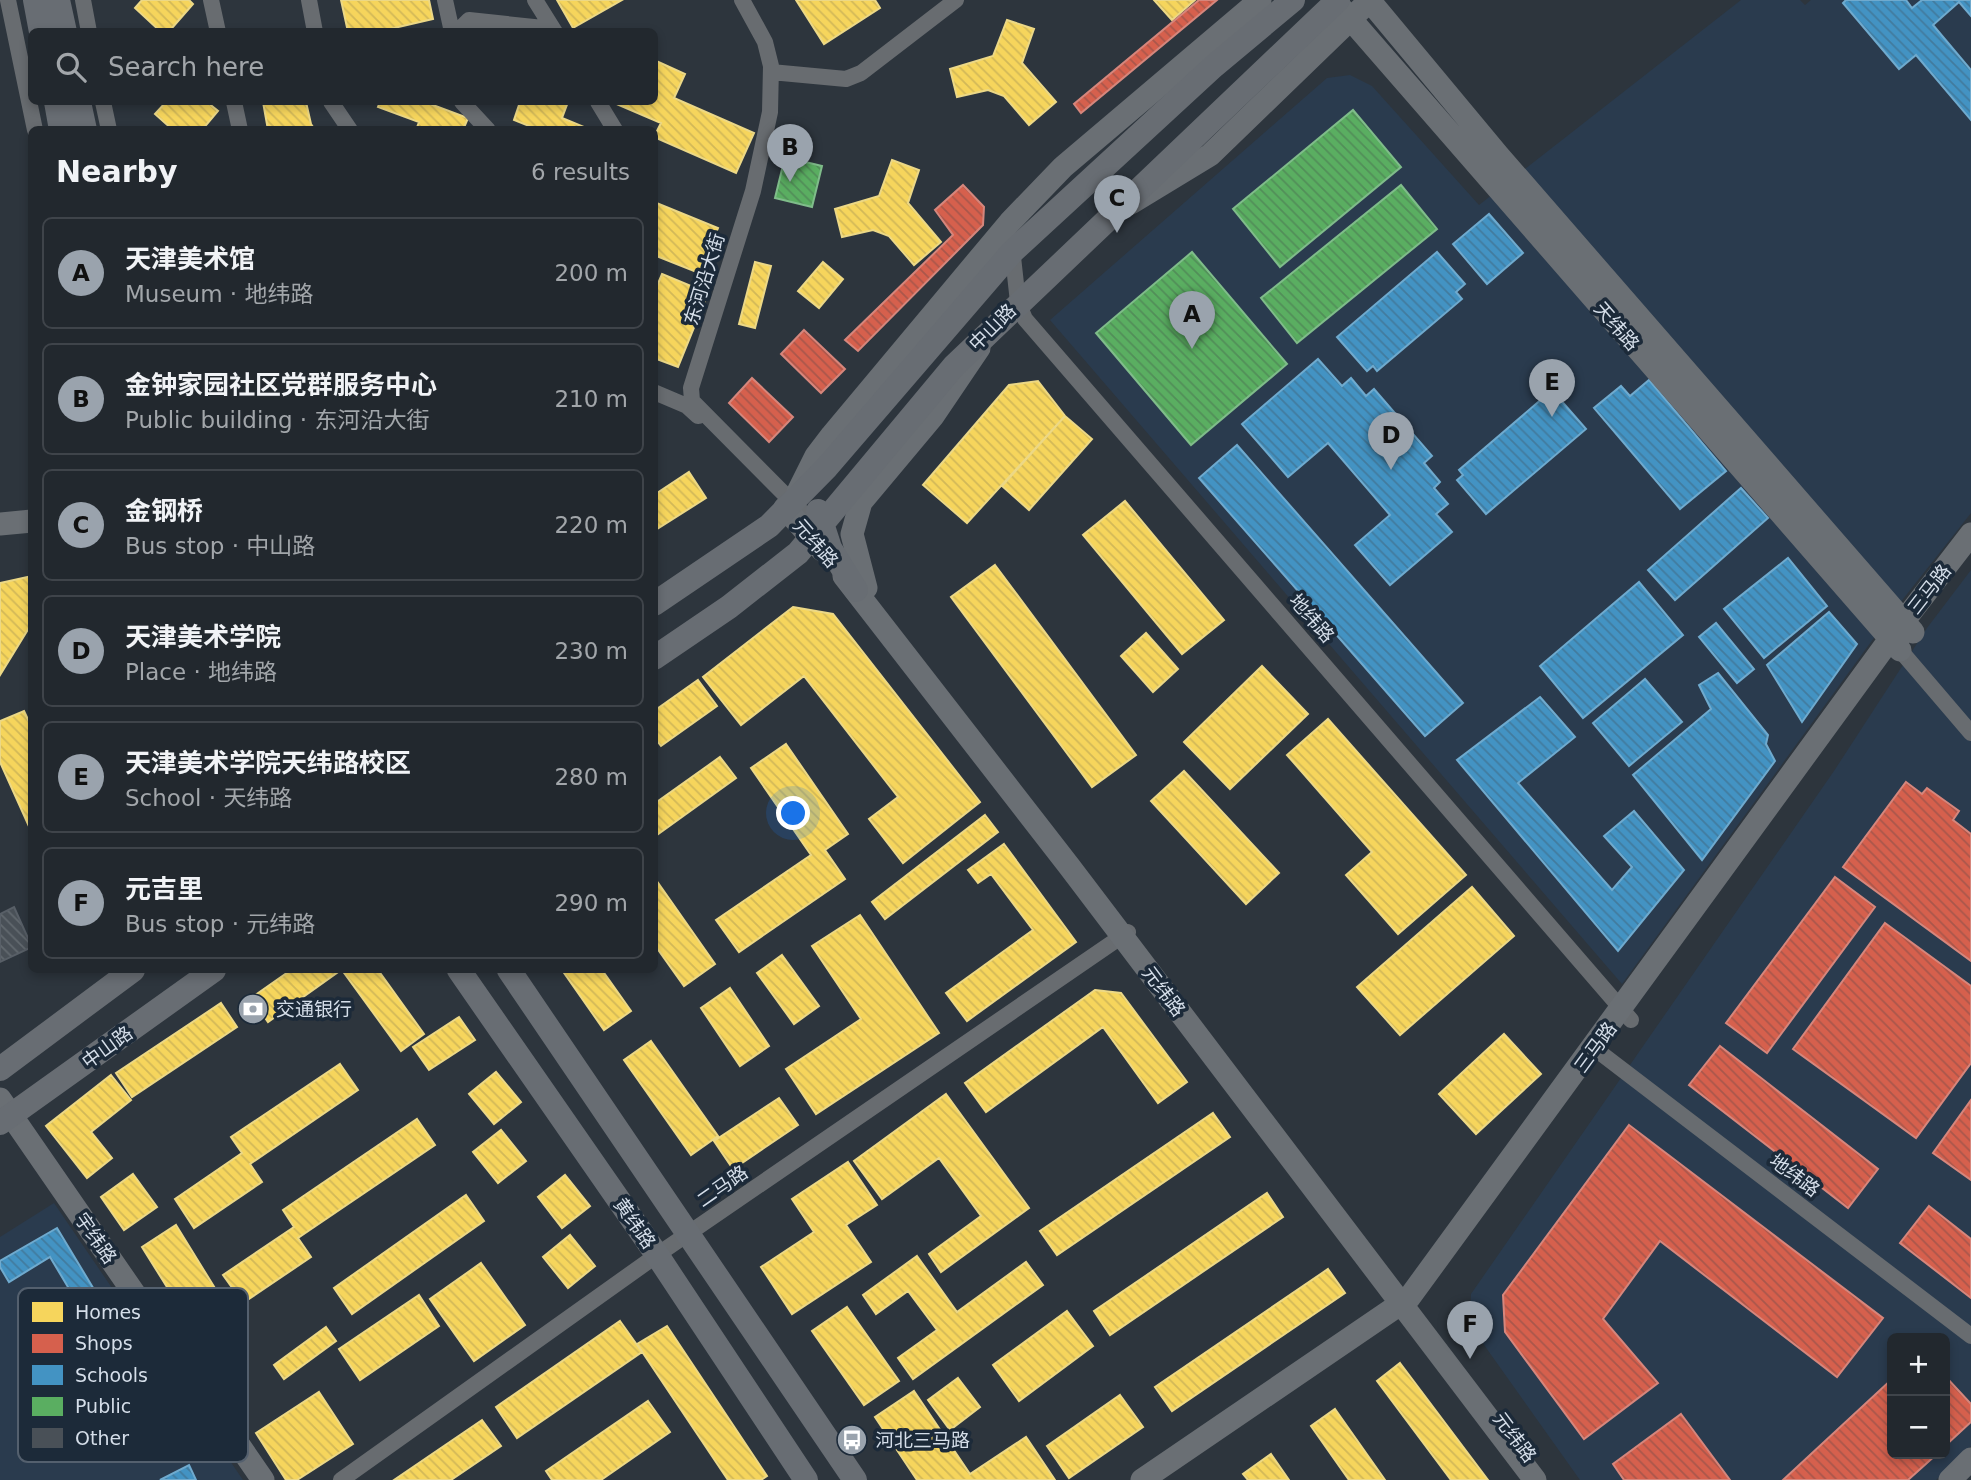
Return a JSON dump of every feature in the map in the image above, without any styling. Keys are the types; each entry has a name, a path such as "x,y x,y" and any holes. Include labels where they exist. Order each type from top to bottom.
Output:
{"main road":[{"path":"35,0 40,28"},
{"path":"58,0 64,28"},
{"name":"中山路","path":"658,601 755,537 790,504 827,467 1012,252 1280,3"},
{"name":"中山路","path":"658,655 798,553 954,366 988,331 1303,36 1342,5"},
{"path":"57,105 60,126"},
{"path":"80,105 84,126"},
{"path":"827,467 817,495 818,530 861,589"},
{"path":"0,1069 129,973"},
{"name":"中山路","path":"4,1113 210,973"},
{"name":"黄纬路","path":"461,973 657,1255 806,1480"},
{"name":"黄纬路","path":"511,973 855,1480"}],"street":[{"path":"8,0 28,100"},
{"path":"83,0 88,28"},
{"path":"211,0 218,28"},
{"path":"309,0 314,28"},
{"path":"445,0 453,28"},
{"path":"535,0 553,28"},
{"name":"东河沿大街","path":"742,0 765,42 771,72 770,112 753,191 691,388 692,401 790,504"},
{"path":"771,72 845,79 861,73 956,0"},
{"path":"1119,210 1210,155 1342,5 1370,0"},
{"name":"天纬路","path":"1370,0 1902,635"},
{"path":"658,395 687,406 790,504 816,456 832,435 1010,222 1063,167 1280,3"},
{"name":"天纬路","path":"1342,5 1902,635"},
{"path":"459,28 469,20 537,28"},
{"path":"29,105 33,126"},
{"path":"104,105 108,126"},
{"path":"235,105 239,126"},
{"path":"333,105 347,126"},
{"path":"465,105 484,126"},
{"path":"600,105 613,126"},
{"name":"地纬路","path":"1010,222 1018,302 1025,319 1626,1015"},
{"path":"861,589 852,534 862,502 940,406 963,374 988,331"},
{"name":"元纬路","path":"790,504 818,530"},
{"path":"0,524 28,521"},
{"name":"三马路","path":"1163,1480 1384,1329 1405,1305 1599,1052 1902,635 1971,534"},
{"name":"三马路","path":"1902,635 1971,556"},
{"name":"元纬路","path":"861,589 1391,1275 1405,1305 1548,1480"},
{"path":"1902,635 1971,733"},
{"name":"元纬路","path":"1126,933 1535,1480"},
{"name":"二马路","path":"341,1480 657,1255 1126,933"},
{"name":"地纬路","path":"1599,1052 1971,1336"},
{"name":"宇纬路","path":"4,1113 128,1288"},
{"name":"三马路","path":"1142,1480 1405,1305"},
{"name":"宇纬路","path":"248,1459 263,1480"},
{"path":"1950,1480 1971,1459"}],"shaded area":[{"path":"1741,0 1800,0 1805,5 1811,0 1971,0 1971,513 1892,613 1622,984 1050,320 1327,78 1350,75 1372,86 1479,205"},
{"path":"1971,570 1971,1446 1936,1480 1580,1480 1477,1335 1470,1317 1471,1294 1834,771 1927,628"},
{"path":"54,1203 112,1288 18,1288 18,1462 231,1462 243,1480 0,1480 0,1237"}],"building: Homes":[{"path":"142,0 189,0 193,4 172,28 157,28 135,8"},
{"path":"341,0 429,0 433,19 394,28 347,28"},
{"path":"557,0 622,0 573,28"},
{"path":"796,0 875,0 880,8 824,44"},
{"path":"1154,0 1195,0 1172,20"},
{"path":"1007,20 1034,29 1022,63 1056,102 1029,125 1004,96 988,90 957,97 950,69 993,56"},
{"path":"658,62 685,74 674,98 754,133 736,173 658,139 661,123 619,105 658,105"},
{"path":"163,105 211,105 218,111 205,126 168,126 155,114"},
{"path":"264,105 307,105 312,126 267,126"},
{"path":"433,105 468,118 465,126 418,126 419,122 378,107"},
{"path":"519,105 567,105 562,118 581,126 529,126 514,120"},
{"path":"892,160 919,170 908,203 941,242 914,265 889,236 873,230 842,237 835,209 879,196"},
{"path":"658,204 718,228 699,273 658,257"},
{"path":"755,262 771,266 755,328 739,324"},
{"path":"823,262 843,279 819,308 798,291"},
{"path":"662,274 708,293 678,367 658,360 658,284"},
{"path":"1038,381 1065,416 967,523 923,485 1009,385"},
{"path":"1065,416 1092,439 1029,510 1002,486"},
{"path":"689,472 706,498 658,528 658,492"},
{"path":"1125,501 1224,620 1182,654 1083,535"},
{"path":"995,565 1136,755 1092,787 951,597"},
{"path":"28,577 28,630 0,675 0,583"},
{"path":"793,607 833,614 980,802 903,863 869,819 898,797 804,676 741,725 703,677"},
{"path":"1146,633 1178,669 1153,692 1121,656"},
{"path":"1262,666 1308,714 1230,789 1184,742"},
{"path":"698,680 717,706 661,746 658,742 658,708"},
{"path":"24,711 28,720 28,824 0,762 0,721"},
{"path":"1328,719 1466,875 1398,934 1346,875 1372,852 1287,755"},
{"path":"786,744 848,834 825,850 845,879 739,952 716,920 811,855 751,768"},
{"path":"720,757 736,778 658,834 658,801"},
{"path":"1184,771 1279,873 1246,904 1151,801"},
{"path":"985,815 998,832 885,919 872,902"},
{"path":"1004,844 1076,942 967,1021 946,993 1033,930 991,874 978,883 968,870"},
{"path":"658,883 715,964 684,986 658,950"},
{"path":"1472,887 1514,936 1400,1035 1357,987"},
{"path":"860,915 939,1033 816,1114 786,1069 861,1019 812,946"},
{"path":"782,955 819,1006 794,1024 757,973"},
{"path":"287,973 337,973 268,1022 251,998"},
{"path":"344,973 380,973 424,1034 401,1051"},
{"path":"564,973 604,973 631,1011 604,1030"},
{"path":"730,988 769,1046 740,1066 701,1008"},
{"path":"1095,990 1121,993 1187,1082 1158,1103 1103,1027 986,1112 965,1083"},
{"path":"221,1003 237,1027 132,1097 116,1073"},
{"path":"459,1017 475,1040 429,1070 413,1047"},
{"path":"1504,1034 1541,1074 1476,1134 1439,1094"},
{"path":"651,1041 718,1136 691,1155 624,1060"},
{"path":"340,1064 358,1090 250,1164 262,1182 194,1228 175,1199 242,1153 231,1137"},
{"path":"496,1072 521,1102 494,1124 469,1094"},
{"path":"111,1075 131,1100 91,1132 112,1158 87,1178 46,1126"},
{"path":"946,1094 1029,1208 941,1272 929,1254 981,1216 939,1158 882,1199 854,1161"},
{"path":"779,1098 798,1125 733,1169 714,1141"},
{"path":"1213,1113 1230,1137 1057,1255 1040,1231"},
{"path":"417,1119 435,1145 298,1238 311,1257 248,1300 248,1288 232,1288 223,1275 294,1227 283,1210"},
{"path":"501,1130 526,1161 498,1183 473,1152"},
{"path":"848,1162 877,1205 846,1225 871,1262 792,1314 761,1267 814,1232 792,1199"},
{"path":"133,1174 157,1207 124,1230 101,1197"},
{"path":"565,1175 590,1206 562,1228 538,1197"},
{"path":"1267,1193 1283,1217 1110,1335 1094,1311"},
{"path":"466,1195 484,1221 352,1314 334,1288"},
{"path":"176,1225 215,1288 168,1288 142,1247"},
{"path":"570,1235 595,1266 568,1288 543,1257"},
{"path":"917,1256 957,1312 1026,1262 1043,1285 913,1379 898,1358 937,1330 908,1291 876,1314 863,1295"},
{"path":"481,1263 525,1325 474,1361 430,1299"},
{"path":"1328,1269 1345,1293 1172,1411 1155,1387"},
{"path":"419,1295 439,1326 360,1380 339,1349"},
{"path":"847,1307 899,1381 864,1405 812,1331"},
{"path":"1067,1311 1093,1346 1019,1401 993,1365"},
{"path":"620,1321 642,1352 517,1438 496,1407"},
{"path":"667,1326 767,1476 761,1480 728,1480 637,1344"},
{"path":"326,1327 336,1341 284,1379 274,1365"},
{"path":"1400,1363 1488,1480 1451,1480 1377,1381"},
{"path":"958,1378 980,1407 950,1430 928,1400"},
{"path":"914,1391 970,1474 1026,1437 1055,1480 917,1480 875,1417"},
{"path":"319,1392 353,1444 297,1480 286,1480 256,1433"},
{"path":"1120,1395 1143,1427 1069,1478 1047,1446"},
{"path":"648,1401 670,1432 601,1480 552,1480 546,1471"},
{"path":"1335,1409 1385,1480 1349,1480 1311,1426"},
{"path":"482,1420 501,1446 451,1480 394,1480"},
{"path":"1271,1454 1289,1480 1248,1480 1243,1474"}],"building: Shops":[{"path":"1199,0 1217,0 1081,113 1074,104"},
{"path":"963,185 984,207 983,225 858,351 845,340 953,235 935,210"},
{"path":"804,330 845,369 821,393 781,354"},
{"path":"752,378 793,417 769,442 729,403"},
{"path":"1906,782 1922,794 1927,788 1959,811 1953,820 1971,834 1971,961 1843,867"},
{"path":"1835,877 1875,907 1767,1053 1726,1023"},
{"path":"1885,923 1971,986 1971,1063 1916,1138 1793,1049"},
{"path":"1720,1046 1878,1169 1848,1208 1689,1085"},
{"path":"1971,1100 1971,1180 1933,1153"},
{"path":"1629,1125 1883,1318 1837,1377 1660,1241 1603,1319 1658,1383 1584,1439 1505,1332 1503,1295"},
{"path":"1929,1206 1971,1239 1971,1298 1900,1243"},
{"path":"1950,1381 1971,1404 1971,1422 1950,1441"},
{"path":"1887,1384 1887,1459 1931,1459 1908,1480 1783,1480"},
{"path":"1681,1414 1730,1480 1624,1480 1613,1464"}],"building: Schools":[{"path":"1846,0 1906,0 1912,8 1922,0 1971,0 1971,16 1959,2 1933,25 1971,70 1971,120 1916,55 1899,69 1843,3"},
{"path":"1489,214 1523,253 1487,284 1453,244"},
{"path":"1437,252 1465,284 1456,292 1462,299 1377,371 1373,366 1367,371 1337,337"},
{"path":"1318,359 1342,386 1351,378 1366,396 1374,389 1432,456 1424,463 1440,482 1434,488 1448,504 1436,514 1452,532 1390,585 1355,545 1390,515 1328,443 1288,477 1242,424"},
{"path":"1649,380 1726,471 1680,509 1594,408 1621,386 1630,396"},
{"path":"1558,397 1586,429 1486,514 1457,480 1463,475 1459,470 1543,398 1549,405"},
{"path":"1237,445 1463,703 1425,736 1199,478"},
{"path":"1741,488 1768,518 1675,600 1648,570"},
{"path":"1788,558 1827,606 1764,658 1724,609"},
{"path":"1639,582 1683,635 1583,718 1540,666"},
{"path":"1829,612 1857,644 1802,722 1767,665"},
{"path":"1716,623 1754,669 1737,683 1699,637"},
{"path":"1718,673 1768,735 1766,744 1775,761 1702,860 1633,775 1711,709 1699,685"},
{"path":"1645,679 1682,722 1629,766 1593,723"},
{"path":"1540,697 1575,737 1518,783 1612,890 1632,867 1604,836 1634,811 1684,870 1618,951 1457,760"},
{"path":"57,1228 93,1288 69,1288 50,1257 9,1282 0,1267 0,1261"},
{"path":"189,1465 196,1480 160,1480"}],"building: Public":[{"path":"1353,110 1401,167 1280,267 1233,209"},
{"path":"785,157 822,166 812,207 775,198"},
{"path":"1401,185 1437,229 1297,343 1261,298"},
{"path":"1192,252 1287,364 1191,445 1096,333"}],"building: Other":[{"path":"14,907 28,938 28,949 0,962 0,914"}],"place":[{"name":"金钟家园社区党群服务中心","path":"790,182"},
{"name":"金钢桥","path":"1117,233"},
{"name":"天津美术馆","path":"1192,349"},
{"name":"天津美术学院天纬路校区","path":"1552,417"},
{"name":"天津美术学院","path":"1391,470"},
{"name":"交通银行","path":"253,1009"},
{"name":"元吉里","path":"1470,1359"},
{"name":"河北三马路","path":"852,1440"}]}
